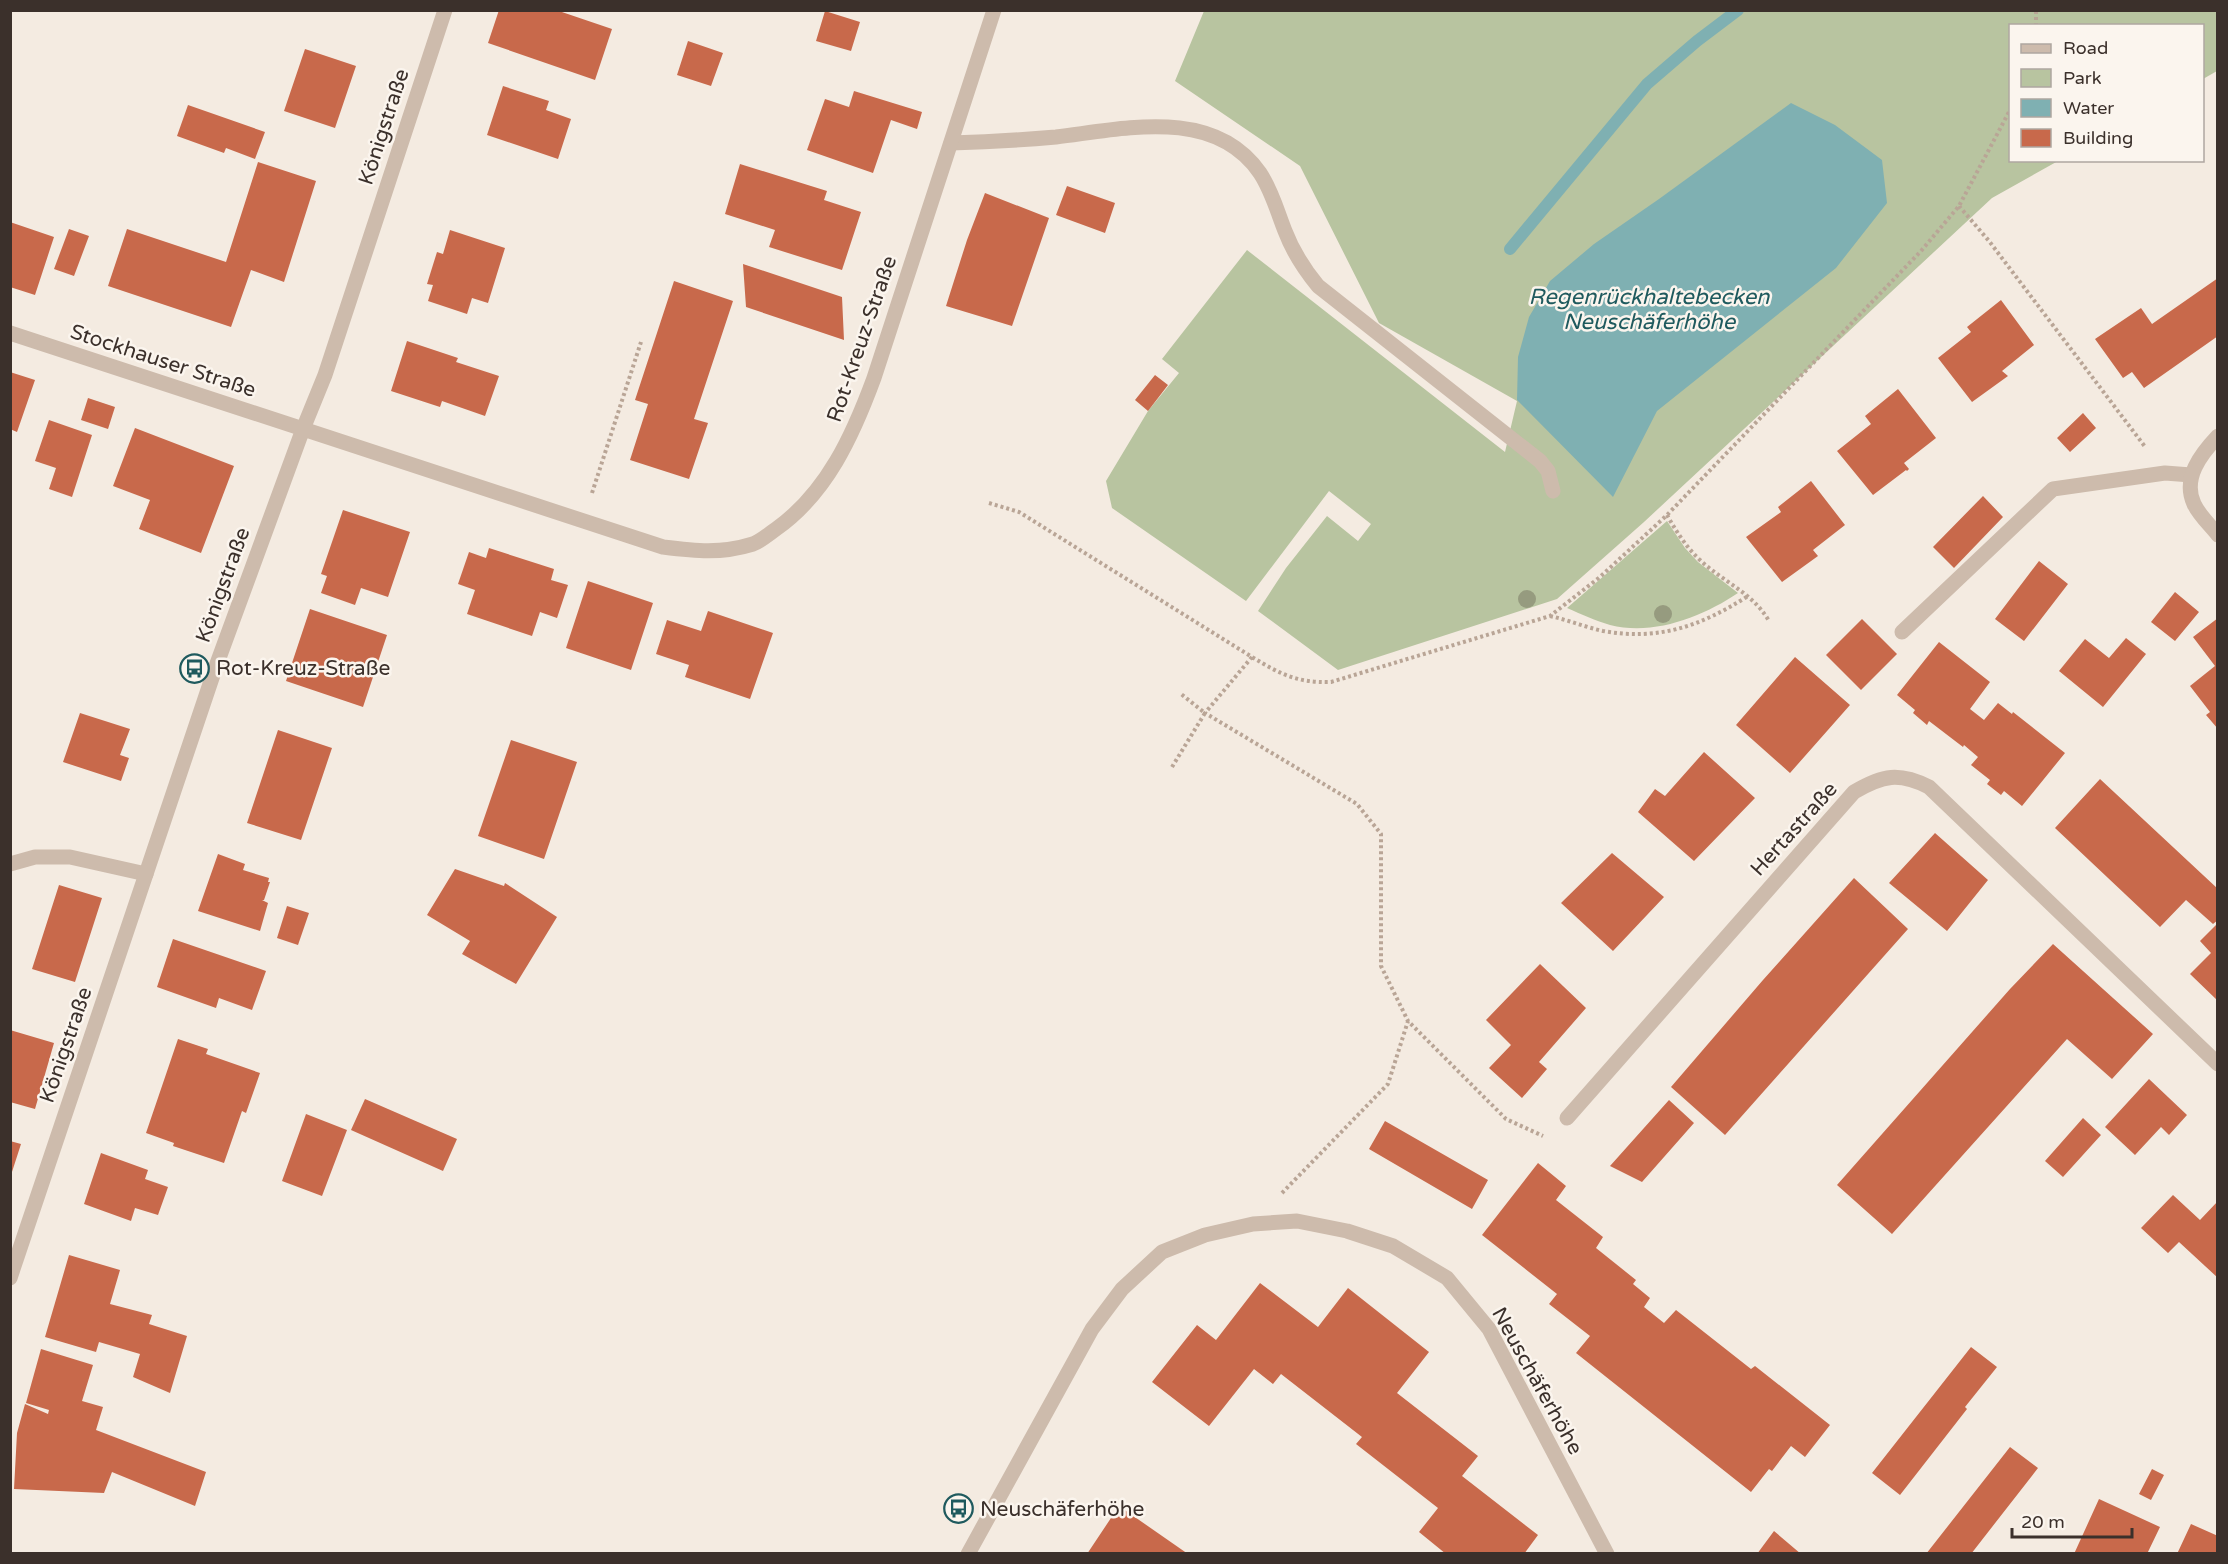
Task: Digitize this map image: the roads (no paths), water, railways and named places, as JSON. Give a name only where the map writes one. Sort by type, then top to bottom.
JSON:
[{"type":"street","name":"Königstraße","points":[[10,1278],[214,669],[325,375],[445,10]]},
{"type":"street","name":"Rot-Kreuz-Straße","points":[[303,429],[663,548],[710,552],[755,543],[795,516],[830,473],[856,426],[874,378],[994,10]]},
{"type":"street","points":[[951,143],[1007,142],[1166,125],[1217,136],[1238,148],[1260,172],[1276,203],[1295,253],[1318,286],[1540,461],[1548,471],[1553,491]]},
{"type":"street","name":"Stockhauser Straße","points":[[10,333],[303,429]]},
{"type":"street","points":[[2217,436],[2201,454],[2191,475],[2194,504],[2217,535]]},
{"type":"street","points":[[1902,632],[2053,489],[2165,473],[2191,475]]},
{"type":"street","name":"Hertastraße","points":[[1567,1118],[1854,792],[1882,778],[1907,778],[1929,787],[2217,1064]]},
{"type":"street","points":[[10,864],[35,857],[70,857],[146,874]]},
{"type":"street","name":"Neuschäferhöhe","points":[[968,1554],[1092,1329],[1122,1289],[1162,1252],[1205,1235],[1252,1224],[1297,1221],[1347,1231],[1393,1246],[1447,1278],[1489,1329],[1607,1554]]},
{"type":"water","name":"Regenrückhaltebecken Neuschäferhöhe","points":[[1791,103],[1835,125],[1882,160],[1887,203],[1836,268],[1657,411],[1613,497],[1517,400],[1518,357],[1529,317],[1550,281],[1594,244]]},
{"type":"waterway","points":[[1510,249],[1647,84],[1697,41],[1738,10]]},
{"type":"place","name":"Rot-Kreuz-Straße","points":[[195,668]]},
{"type":"place","name":"Neuschäferhöhe","points":[[959,1509]]}]
